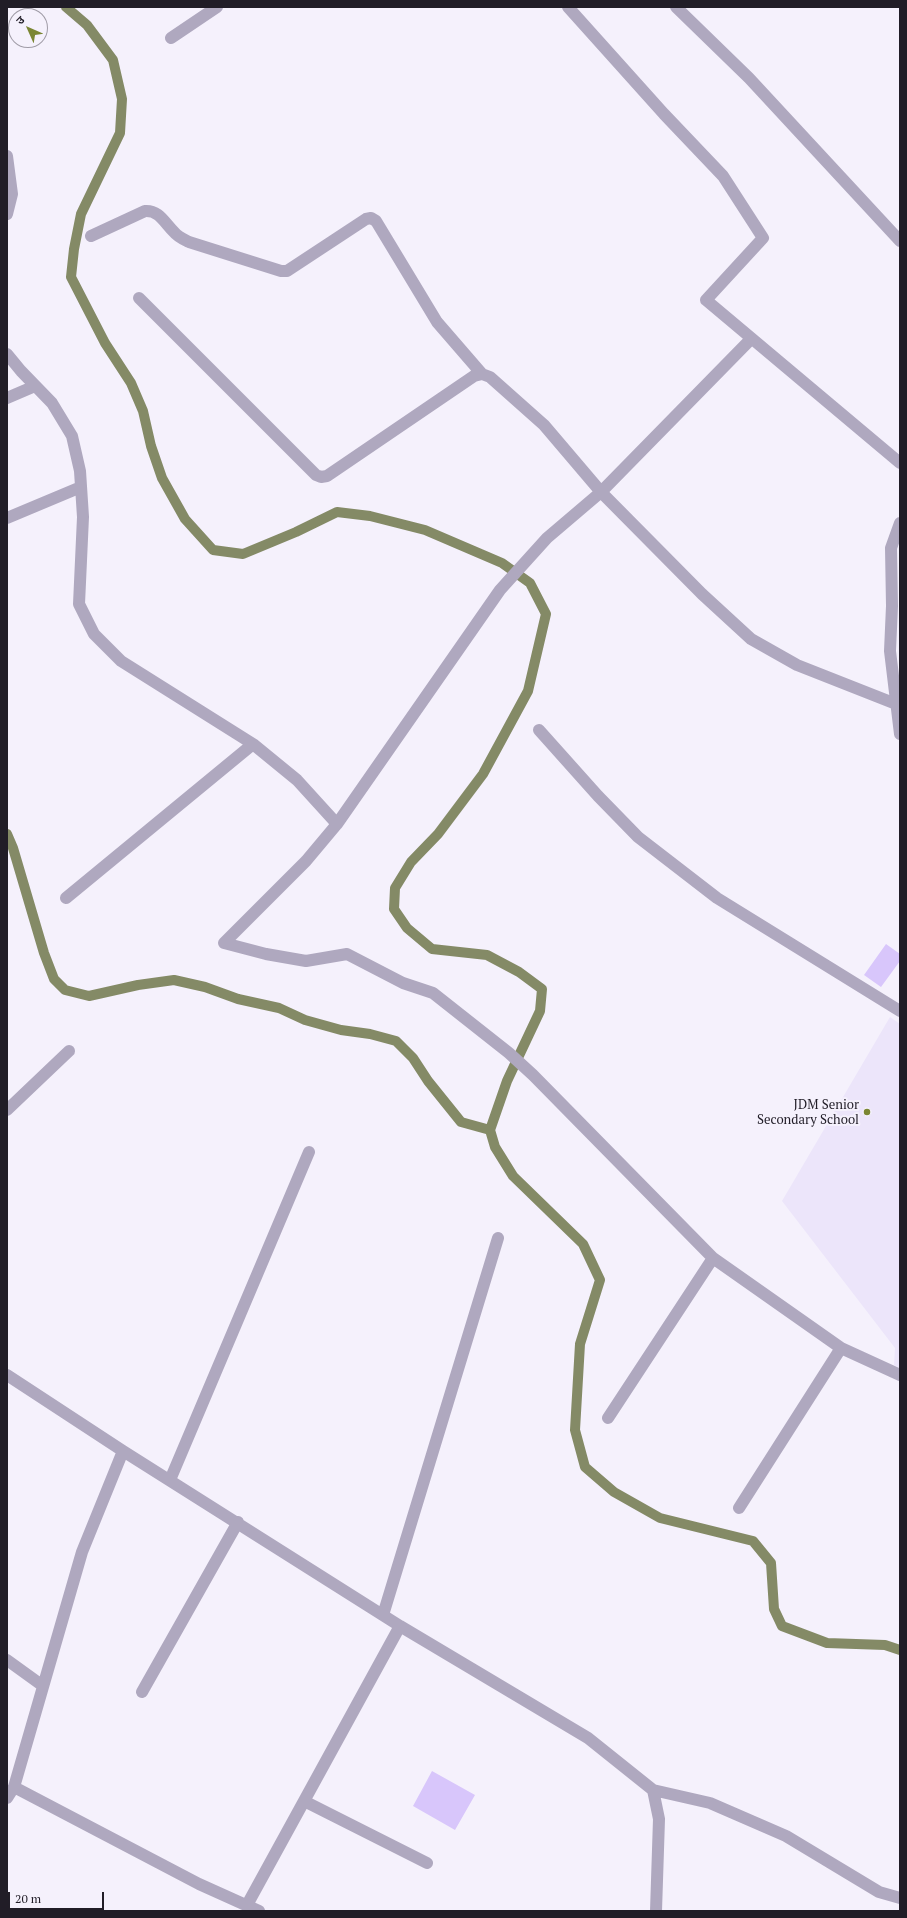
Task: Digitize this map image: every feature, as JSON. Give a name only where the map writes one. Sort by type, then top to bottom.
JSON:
[{"type":"street","points":[[172,38],[217,7]]},
{"type":"street","points":[[568,7],[664,114],[723,176],[763,238],[706,300],[900,463]]},
{"type":"street","points":[[676,7],[749,78],[900,241]]},
{"type":"street","points":[[7,156],[12,194],[7,213]]},
{"type":"street","points":[[91,236],[145,211],[152,210],[159,214],[180,238],[281,271],[287,271],[366,219],[371,218],[376,221],[437,322],[482,374]]},
{"type":"street","points":[[139,298],[316,475],[321,477],[327,476],[474,376],[482,374],[490,376],[544,425],[601,492],[702,594],[751,639],[797,665],[896,704]]},
{"type":"street","points":[[751,338],[601,492],[547,538],[500,590],[337,824],[306,861],[224,942],[266,954],[306,961],[346,954],[403,983],[433,993],[509,1053],[533,1075],[713,1258],[842,1348],[900,1375]]},
{"type":"street","points":[[7,354],[52,403],[72,436],[80,471],[83,517],[79,604],[94,634],[121,661],[253,744],[297,780],[337,824]]},
{"type":"street","points":[[7,398],[35,386]]},
{"type":"street","points":[[7,518],[81,487]]},
{"type":"street","points":[[900,523],[891,548],[892,606],[890,651],[900,734]]},
{"type":"street","points":[[539,730],[598,796],[638,837],[717,898],[900,1011]]},
{"type":"street","points":[[66,898],[253,744]]},
{"type":"street","points":[[7,1110],[69,1051]]},
{"type":"street","points":[[170,1480],[309,1152]]},
{"type":"street","points":[[383,1615],[498,1238]]},
{"type":"street","points":[[608,1418],[713,1258]]},
{"type":"street","points":[[739,1508],[842,1348]]},
{"type":"street","points":[[7,1375],[123,1451],[238,1522],[400,1626],[588,1738],[653,1790],[710,1803],[786,1836],[879,1892],[900,1898]]},
{"type":"street","points":[[7,1798],[14,1787],[82,1552],[123,1451]]},
{"type":"street","points":[[142,1692],[238,1522]]},
{"type":"street","points":[[247,1905],[400,1626]]},
{"type":"street","points":[[7,1660],[43,1686]]},
{"type":"street","points":[[14,1787],[199,1884],[259,1911]]},
{"type":"street","points":[[653,1790],[660,1819],[656,1911]]},
{"type":"street","points":[[304,1801],[426,1863]]},
{"type":"shaded area","name":"JDM Senior Secondary School","points":[[890,1017],[900,1024],[900,1368],[894,1365],[895,1348],[782,1201]]},
{"type":"building","points":[[886,944],[900,954],[900,961],[881,987],[864,975]]},
{"type":"building","points":[[432,1771],[475,1795],[455,1830],[413,1806]]},
{"type":"waterway","points":[[66,7],[87,25],[113,60],[122,99],[120,133],[81,214],[74,249],[71,277],[105,343],[131,383],[143,411],[151,446],[162,478],[185,519],[213,550],[243,554],[296,532],[337,512],[370,516],[425,530],[502,563],[530,583],[546,614],[528,691],[483,774],[438,834],[411,862],[395,888],[394,909],[407,928],[432,949],[487,955],[519,972],[542,989],[540,1011],[507,1081],[490,1130],[495,1147],[513,1176],[583,1244],[600,1280],[580,1344],[575,1430],[585,1467],[614,1492],[660,1518],[753,1541],[771,1563],[774,1609],[782,1626],[827,1643],[885,1645],[900,1650]]},
{"type":"waterway","points":[[7,834],[13,848],[44,953],[54,979],[65,990],[89,996],[138,985],[174,980],[205,987],[238,999],[279,1008],[305,1020],[341,1030],[370,1034],[396,1041],[413,1058],[428,1081],[461,1122],[490,1130]]},
{"type":"place","name":"JDM Senior Secondary School","points":[[867,1112]]}]
